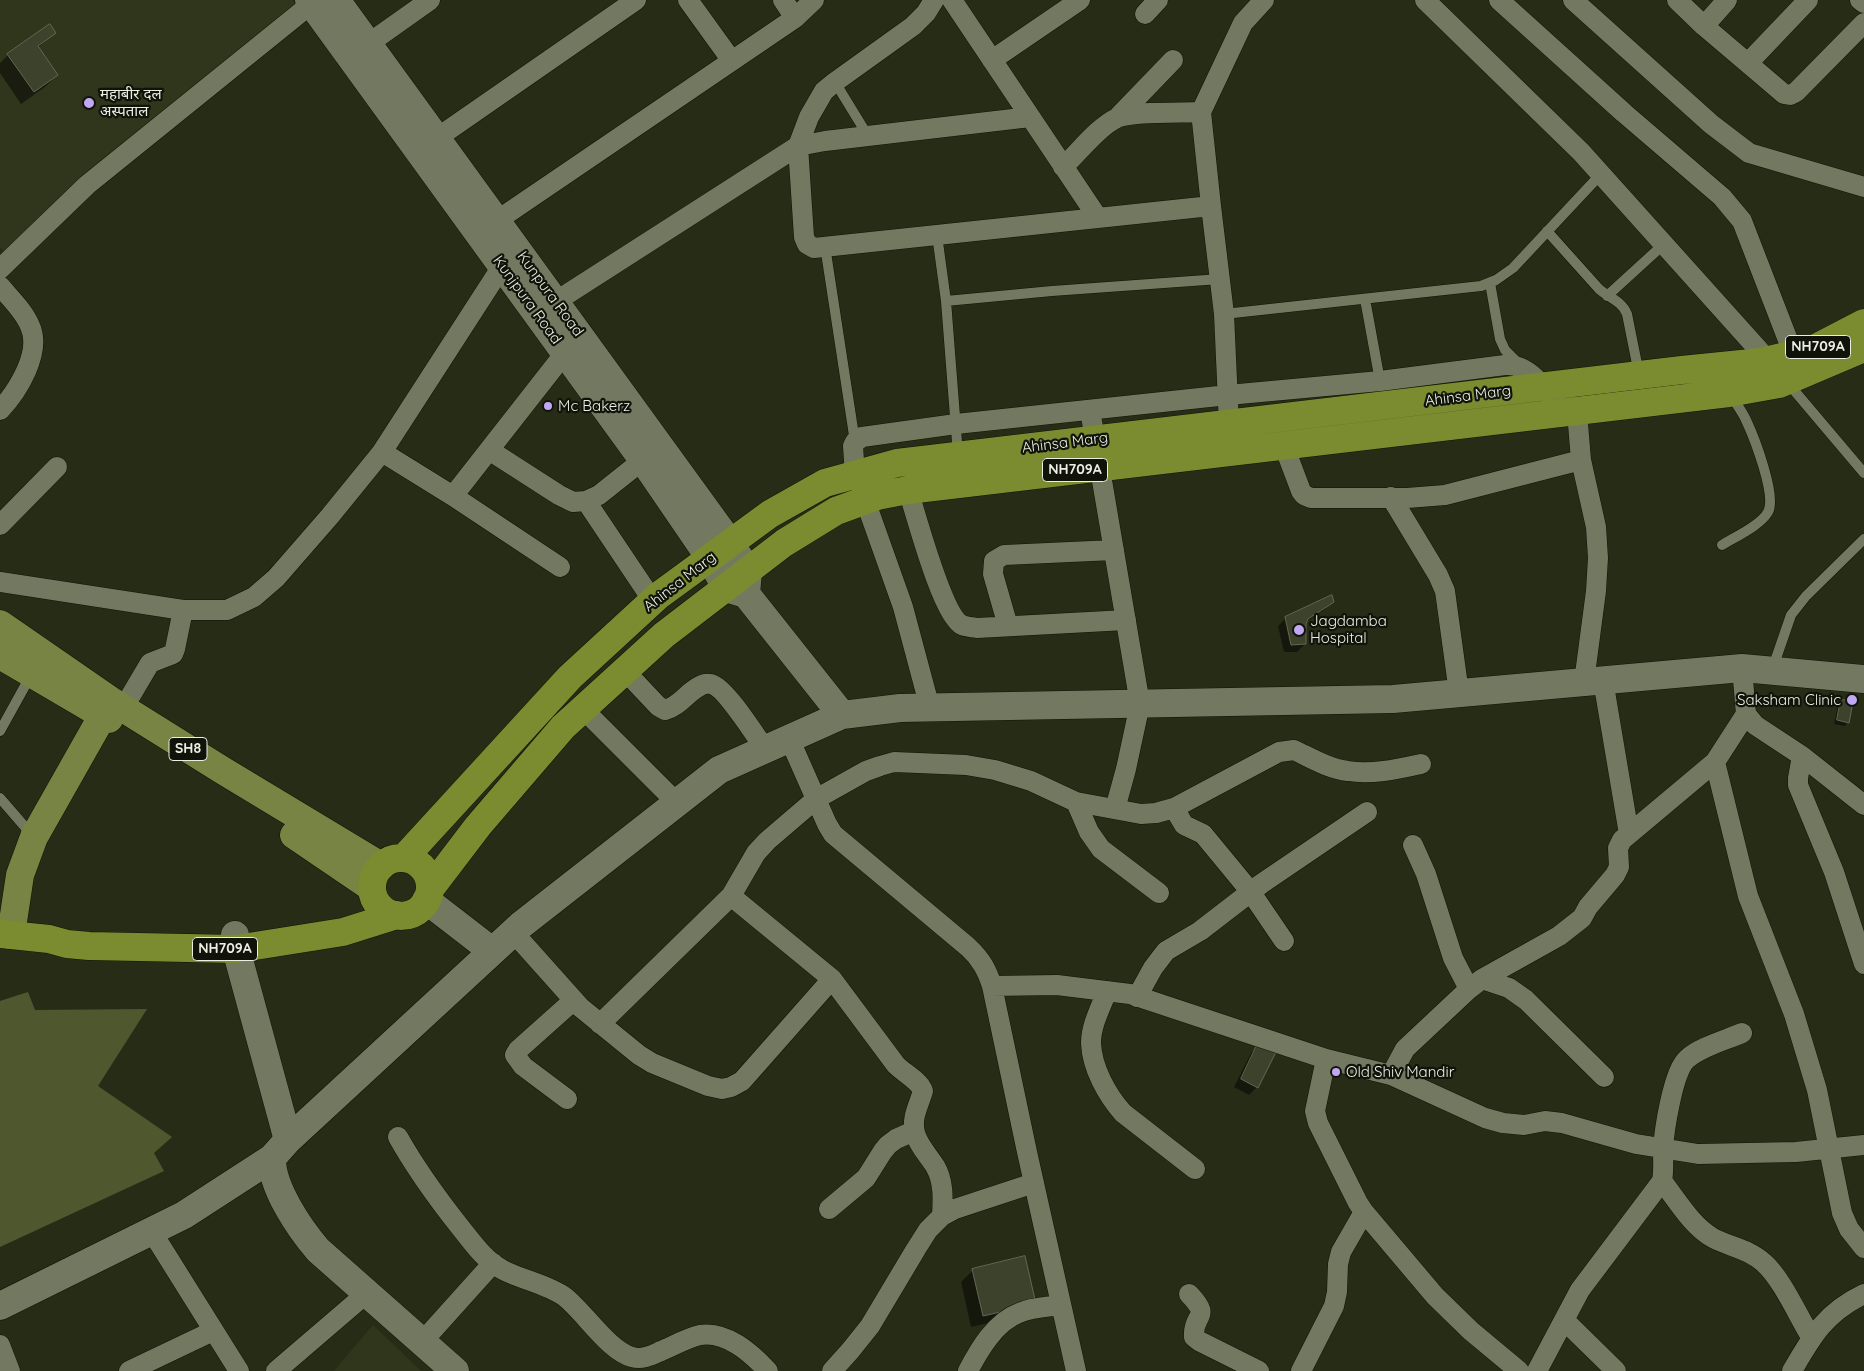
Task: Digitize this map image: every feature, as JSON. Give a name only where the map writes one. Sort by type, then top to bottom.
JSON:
[{"type":"highway","name":"Ahinsa Marg","points":[[387,886],[570,677],[653,600],[770,514],[825,483],[897,463],[960,470],[1100,467],[1729,393],[1779,384],[1788,368],[1812,350],[1864,323]]},
{"type":"highway","name":"Ahinsa Marg","points":[[428,895],[478,826],[563,728],[582,709],[664,635],[740,584],[784,543],[836,512],[865,500],[908,490],[960,470],[1095,440],[1639,375],[1788,368],[1864,348]]},
{"type":"highway","points":[[387,886],[414,861],[423,868],[428,878],[428,895]]},
{"type":"highway","name":"NH709A","points":[[5,934],[89,946],[236,942],[343,932],[387,886],[409,914],[419,909],[428,895]]},
{"type":"main road","name":"SH8","points":[[0,624],[113,711],[179,753],[316,849],[387,886]]},
{"type":"main road","name":"SH8","points":[[0,655],[32,674],[113,711]]},
{"type":"main road","points":[[5,934],[20,875],[34,838],[113,711]]},
{"type":"street","points":[[368,44],[430,0]]},
{"type":"street","points":[[437,138],[636,0]]},
{"type":"street","points":[[688,0],[732,61]]},
{"type":"street","points":[[783,0],[795,18]]},
{"type":"street","points":[[0,269],[87,185],[318,1],[368,44],[437,138],[488,227],[795,18],[814,0]]},
{"type":"street","points":[[934,0],[926,13],[913,26],[824,91],[809,117],[798,146],[804,237],[807,244],[814,248],[1211,206]]},
{"type":"street","points":[[952,0],[1098,218]]},
{"type":"street","points":[[992,60],[1080,0]]},
{"type":"street","points":[[1229,424],[1224,314],[1201,112],[1243,23],[1264,0]]},
{"type":"street","points":[[1426,0],[1581,152],[1664,244],[1788,368]]},
{"type":"street","points":[[1499,0],[1624,113],[1722,197],[1742,221],[1788,368]]},
{"type":"street","points":[[1573,0],[1711,124],[1749,152],[1864,187]]},
{"type":"street","points":[[1677,0],[1748,64],[1784,94],[1790,95],[1796,92],[1864,23]]},
{"type":"street","points":[[1704,26],[1727,0]]},
{"type":"street","points":[[1748,64],[1808,0]]},
{"type":"street","points":[[1860,0],[1864,3]]},
{"type":"street","name":"Kunjpura Road","points":[[318,1],[488,227],[572,344],[643,460],[720,550]]},
{"type":"street","points":[[1063,167],[1106,125],[1119,116],[1173,60]]},
{"type":"street","points":[[1119,116],[1201,112]]},
{"type":"street","points":[[546,308],[798,146],[1030,117]]},
{"type":"street","points":[[0,582],[183,610],[227,610],[254,597],[276,578],[382,452],[509,256]]},
{"type":"street","points":[[0,286],[20,310],[30,326],[33,338],[27,370],[18,387],[0,410]]},
{"type":"street","points":[[453,496],[572,344]]},
{"type":"street","name":"Kunpura Road","points":[[572,344],[720,550],[740,584],[842,715]]},
{"type":"street","points":[[855,475],[855,442],[862,437],[956,424],[1228,395],[1380,382],[1512,364],[1522,367],[1570,412],[1581,460],[1596,527],[1598,558],[1593,681],[1629,834]]},
{"type":"street","points":[[1090,410],[1140,704],[1115,809]]},
{"type":"street","points":[[1284,446],[1304,495],[1311,498],[1407,498],[1445,495],[1581,460]]},
{"type":"street","points":[[489,450],[573,502],[586,501],[599,495],[643,460]]},
{"type":"street","points":[[382,452],[453,496],[560,567]]},
{"type":"street","points":[[0,525],[57,467]]},
{"type":"street","points":[[908,490],[947,605],[953,617],[961,624],[977,628],[1126,620]]},
{"type":"street","points":[[1391,497],[1438,575],[1445,591],[1459,693]]},
{"type":"street","points":[[865,500],[903,607],[930,708]]},
{"type":"street","points":[[586,501],[653,600]]},
{"type":"street","points":[[1008,626],[993,574],[994,561],[1004,555],[1114,550]]},
{"type":"street","points":[[113,711],[150,663],[173,654],[183,610]]},
{"type":"street","points":[[1742,668],[1746,714],[1755,725],[1802,756],[1864,805]]},
{"type":"street","points":[[0,1306],[184,1215],[280,1149],[513,932],[719,770],[842,715],[900,708],[1393,699],[1742,668],[1864,680]]},
{"type":"street","points":[[625,671],[658,706],[665,710],[675,708],[696,688],[706,683],[716,686],[725,694],[764,749]]},
{"type":"street","points":[[582,709],[677,803]]},
{"type":"street","points":[[1391,1076],[1405,1049],[1476,984],[1559,936],[1582,918],[1588,907],[1615,876],[1619,867],[1618,848],[1622,840],[1715,762],[1746,714]]},
{"type":"street","points":[[789,738],[827,824],[834,834],[968,947],[980,958],[986,969],[992,986],[1076,1371]]},
{"type":"street","points":[[600,1024],[731,896],[756,853],[767,841],[816,799],[866,771],[894,762],[966,765],[995,770],[1031,781],[1076,802],[1141,814],[1156,813],[1174,808],[1279,752],[1287,750],[1294,750],[1347,771],[1393,770],[1421,764]]},
{"type":"street","points":[[1802,756],[1798,785],[1834,872],[1864,964]]},
{"type":"street","points":[[1715,762],[1748,896],[1794,1014],[1818,1090],[1830,1148],[1836,1191],[1842,1213],[1849,1229],[1864,1248]]},
{"type":"street","points":[[1076,802],[1089,832],[1100,849],[1159,893]]},
{"type":"street","points":[[1174,808],[1181,823],[1203,834],[1250,892],[1284,941]]},
{"type":"street","points":[[1137,997],[1162,955],[1200,931],[1250,892],[1367,812]]},
{"type":"street","points":[[1413,845],[1426,874],[1453,958],[1476,984],[1509,988],[1526,1000],[1604,1077]]},
{"type":"street","points":[[428,895],[492,952]]},
{"type":"street","points":[[731,896],[832,979],[896,1065],[921,1086],[923,1091],[916,1108],[914,1131],[940,1178],[943,1192],[942,1216]]},
{"type":"street","points":[[513,932],[574,1000],[628,1047],[652,1063],[708,1086],[722,1089],[742,1081],[832,979]]},
{"type":"street","points":[[236,942],[280,1149],[272,1164],[277,1183],[291,1214],[318,1250],[455,1371]]},
{"type":"street","points":[[992,986],[1057,985],[1130,994],[1326,1059],[1391,1076],[1485,1118],[1503,1123],[1524,1124],[1545,1121],[1562,1123],[1636,1144],[1698,1154],[1796,1152],[1864,1145]]},
{"type":"street","points":[[1107,991],[1094,1024],[1091,1043],[1095,1062],[1104,1086],[1113,1102],[1123,1113],[1195,1168]]},
{"type":"street","points":[[567,1099],[523,1066],[516,1055],[518,1050],[574,1000]]},
{"type":"street","points":[[1537,1371],[1580,1290],[1662,1181],[1664,1172],[1663,1149],[1674,1083],[1678,1071],[1686,1059],[1697,1052],[1742,1033]]},
{"type":"street","points":[[1326,1059],[1315,1110],[1318,1123],[1364,1212],[1435,1296],[1471,1331],[1519,1371]]},
{"type":"street","points":[[829,1210],[866,1178],[882,1151],[888,1145],[914,1131]]},
{"type":"street","points":[[398,1137],[416,1169],[435,1196],[485,1258],[503,1270],[563,1296],[612,1346],[646,1365],[698,1336],[708,1334],[748,1350],[768,1371]]},
{"type":"street","points":[[1662,1181],[1690,1217],[1708,1234],[1715,1239],[1747,1251],[1765,1264],[1776,1278],[1811,1337]]},
{"type":"street","points":[[832,1371],[870,1326],[920,1242],[928,1230],[942,1216],[955,1209],[1034,1183]]},
{"type":"street","points":[[1301,1371],[1334,1306],[1341,1252],[1364,1212]]},
{"type":"street","points":[[152,1232],[239,1371]]},
{"type":"street","points":[[422,1342],[493,1264]]},
{"type":"street","points":[[276,1371],[367,1293]]},
{"type":"street","points":[[1189,1294],[1201,1309],[1201,1314],[1194,1330],[1194,1337],[1259,1371]]},
{"type":"street","points":[[1792,1371],[1811,1337],[1838,1310],[1864,1294]]},
{"type":"street","points":[[968,1371],[979,1352],[997,1328],[1007,1319],[1019,1313],[1038,1308],[1061,1305]]},
{"type":"street","points":[[1564,1320],[1616,1371]]},
{"type":"street","points":[[129,1371],[213,1331]]},
{"type":"street","points":[[0,1345],[10,1371]]},
{"type":"lane","points":[[835,82],[868,136]]},
{"type":"lane","points":[[1224,314],[1481,286],[1490,283],[1513,268],[1600,174]]},
{"type":"lane","points":[[1547,231],[1585,276],[1607,296],[1620,303],[1627,314],[1639,375]]},
{"type":"lane","points":[[937,234],[946,301],[960,470]]},
{"type":"lane","points":[[1607,296],[1664,244]]},
{"type":"lane","points":[[825,246],[855,442]]},
{"type":"lane","points":[[946,301],[1220,278]]},
{"type":"lane","points":[[1490,283],[1500,339],[1505,350],[1522,367]]},
{"type":"lane","points":[[1365,298],[1380,382]]},
{"type":"lane","points":[[1788,368],[1864,473]]},
{"type":"lane","points":[[1722,545],[1763,520],[1771,505],[1770,493],[1754,436],[1746,419],[1729,393]]},
{"type":"lane","points":[[1772,671],[1791,615],[1806,596],[1864,539]]},
{"type":"lane","points":[[0,731],[32,674]]},
{"type":"lane","points":[[0,798],[34,838]]},
{"type":"shaded area","name":"महाबीर दल अस्पताल","points":[[0,0],[293,0],[297,7],[58,198],[5,253],[0,247]]},
{"type":"shaded area","points":[[28,992],[35,1010],[147,1009],[98,1086],[172,1137],[154,1153],[164,1171],[0,1247],[0,1001]]},
{"type":"shaded area","points":[[373,1325],[421,1371],[334,1371]]},
{"type":"building","points":[[50,24],[56,33],[38,46],[58,75],[34,92],[7,54]]},
{"type":"building","points":[[1332,595],[1334,602],[1308,619],[1306,624],[1306,644],[1291,645],[1285,617]]},
{"type":"building","points":[[1841,699],[1853,702],[1849,723],[1837,720]]},
{"type":"building","points":[[1258,1043],[1276,1052],[1258,1088],[1241,1079]]},
{"type":"building","points":[[1025,1256],[1036,1304],[983,1316],[972,1269]]},
{"type":"place","name":"महाबीर दल अस्पताल","points":[[89,103]]},
{"type":"place","name":"Mc Bakerz","points":[[548,406]]},
{"type":"place","name":"Jagdamba Hospital","points":[[1299,630]]},
{"type":"place","name":"Saksham Clinic","points":[[1852,700]]},
{"type":"place","name":"Old Shiv Mandir","points":[[1336,1072]]}]
